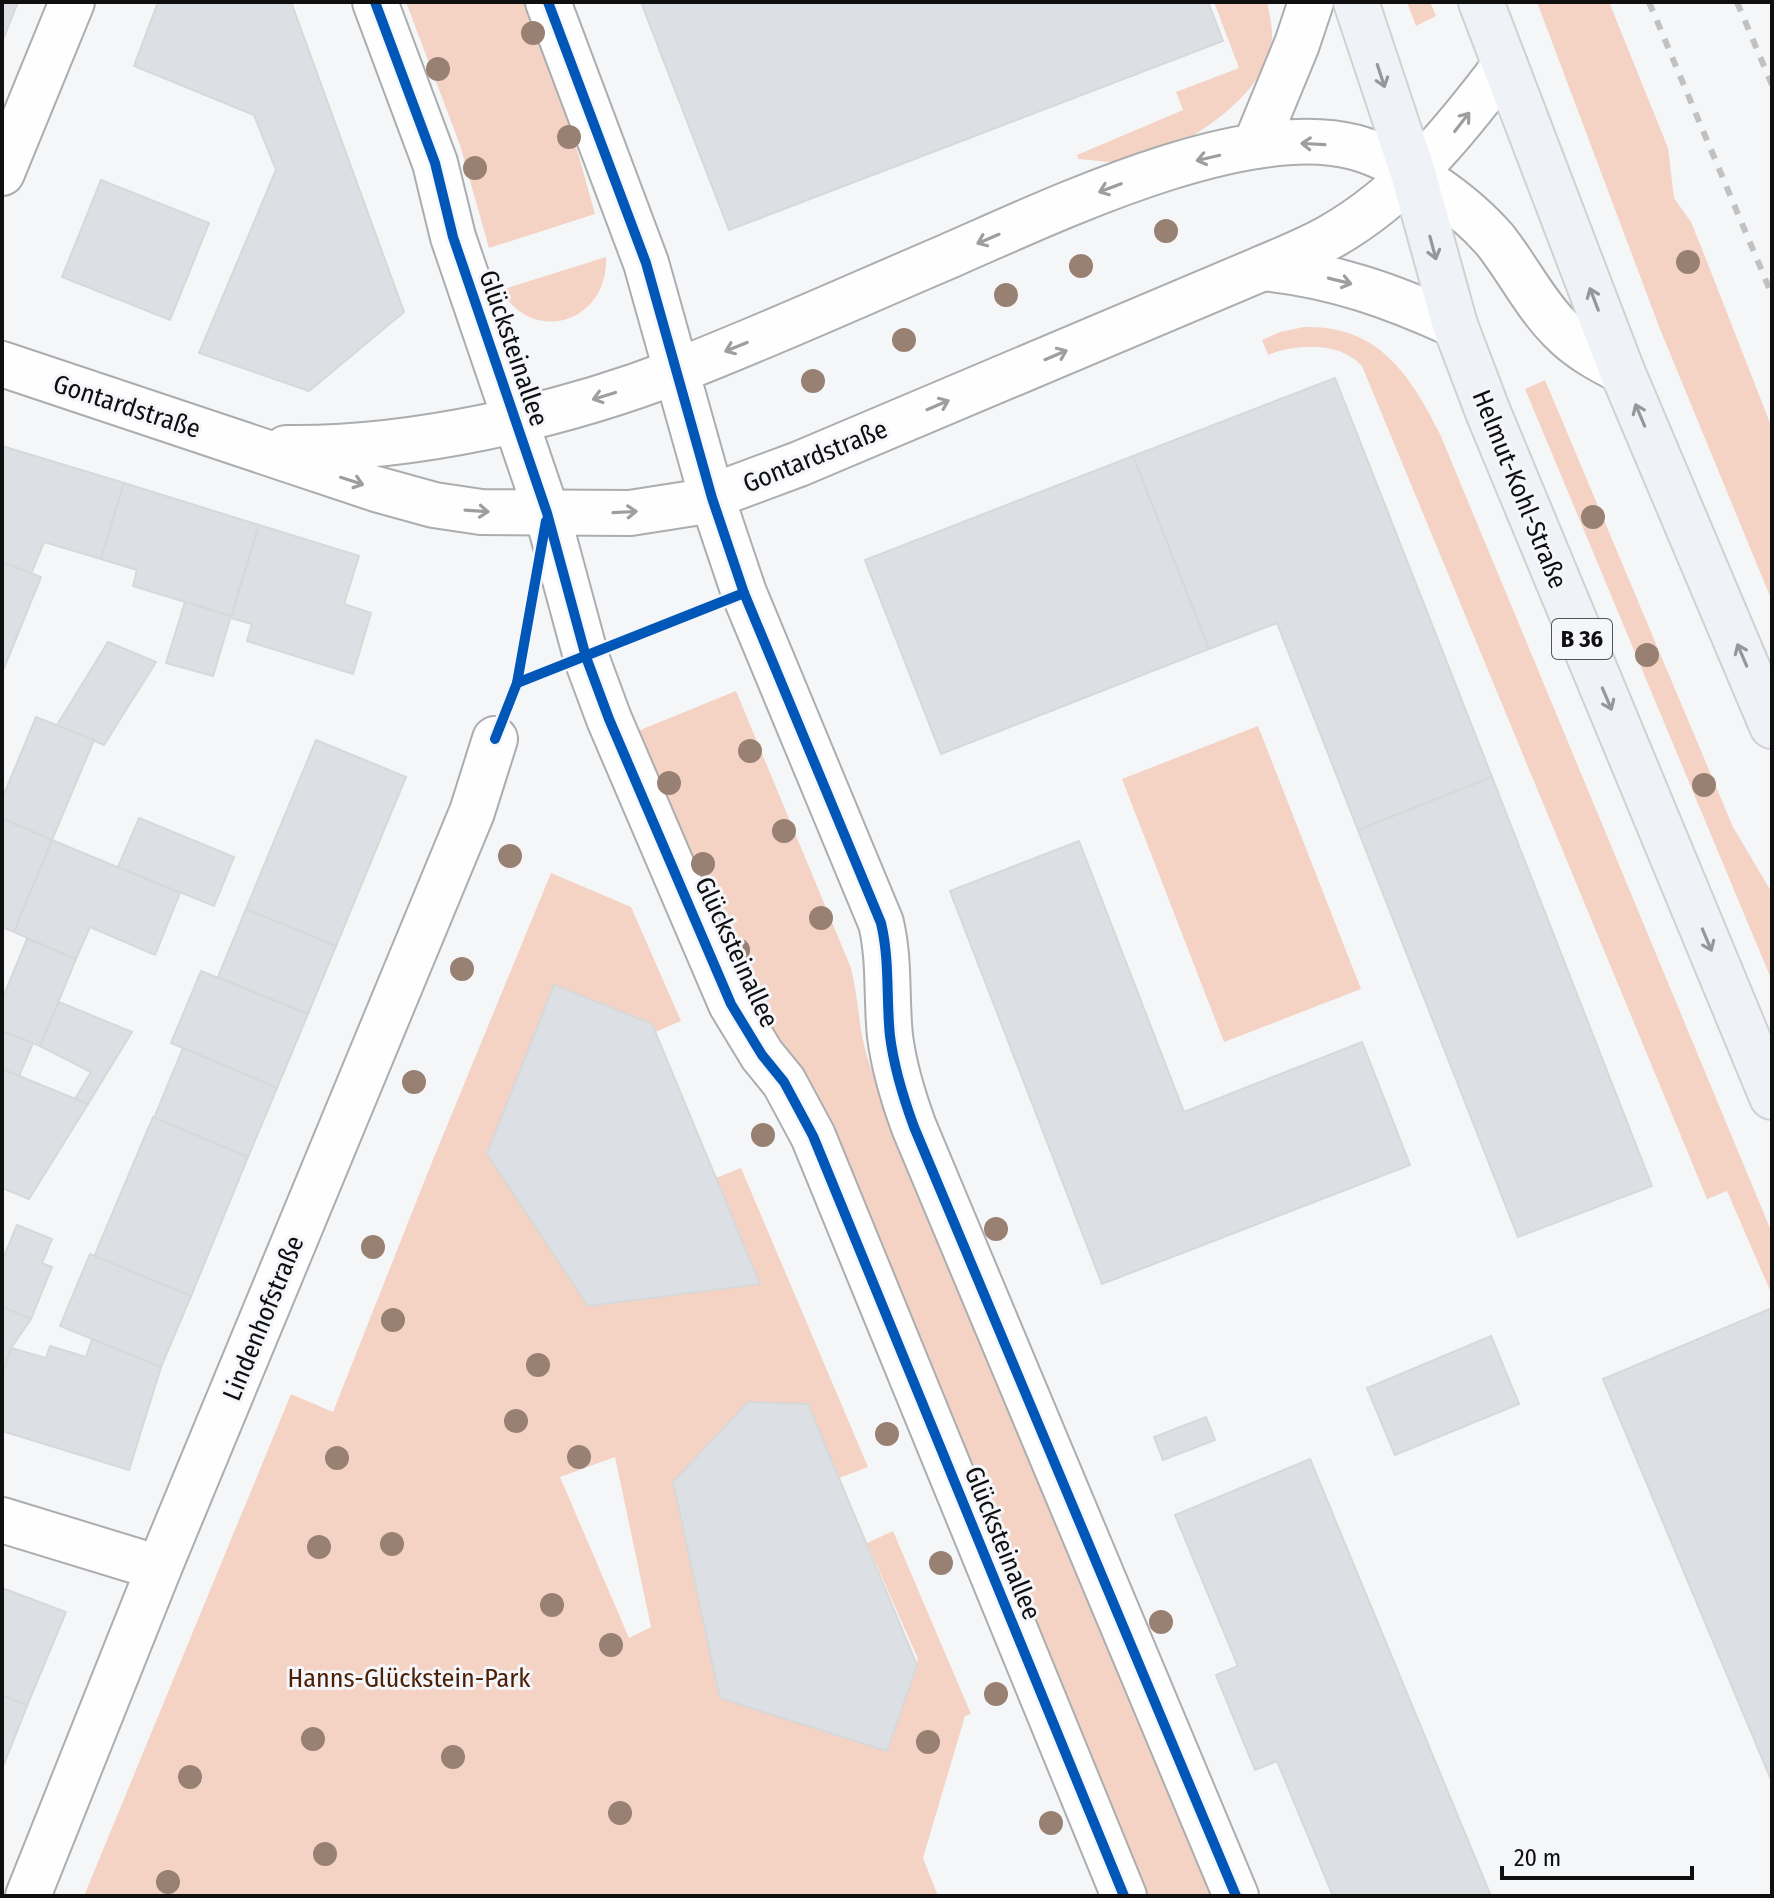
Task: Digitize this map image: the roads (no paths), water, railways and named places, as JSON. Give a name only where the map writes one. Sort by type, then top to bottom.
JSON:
[{"type":"main road","name":"Helmut-Kohl-Straße","points":[[1356,2],[1413,173],[1455,325],[1488,412],[1772,1097]]},
{"type":"main road","points":[[1481,2],[1622,371],[1772,726]]},
{"type":"street","points":[[2,173],[72,2]]},
{"type":"street","name":"Glücksteinallee","points":[[375,2],[435,163],[453,237],[547,513],[586,657],[609,719],[731,1004],[762,1055],[784,1082],[813,1136],[1124,1896]]},
{"type":"street","points":[[548,2],[646,263],[712,498],[744,593],[881,923],[887,950],[894,1061],[914,1127],[1236,1896]]},
{"type":"street","points":[[1255,146],[1311,2]]},
{"type":"street","name":"Gontardstraße","points":[[2,364],[376,489],[434,505],[481,512],[547,513],[630,513],[675,507],[712,498],[799,464],[1263,268],[1333,235],[1376,205],[1413,173],[1454,132],[1505,65]]},
{"type":"street","name":"Gontardstraße","points":[[252,447],[323,448],[453,433],[593,400],[678,371],[1161,169],[1255,146],[1307,142],[1354,147],[1413,173],[1459,204],[1493,239],[1560,330],[1589,354],[1622,371]]},
{"type":"street","points":[[1263,268],[1321,276],[1359,286],[1455,325]]},
{"type":"street","name":"Lindenhofstraße","points":[[28,1896],[159,1568],[472,812],[495,739]]},
{"type":"street","points":[[2,1520],[159,1568]]},
{"type":"railway","points":[[1649,2],[1772,295]]},
{"type":"railway","points":[[1737,2],[1772,85]]},
{"type":"park label","name":"Hanns-Glückstein-Park","points":[[409,1678]]}]
